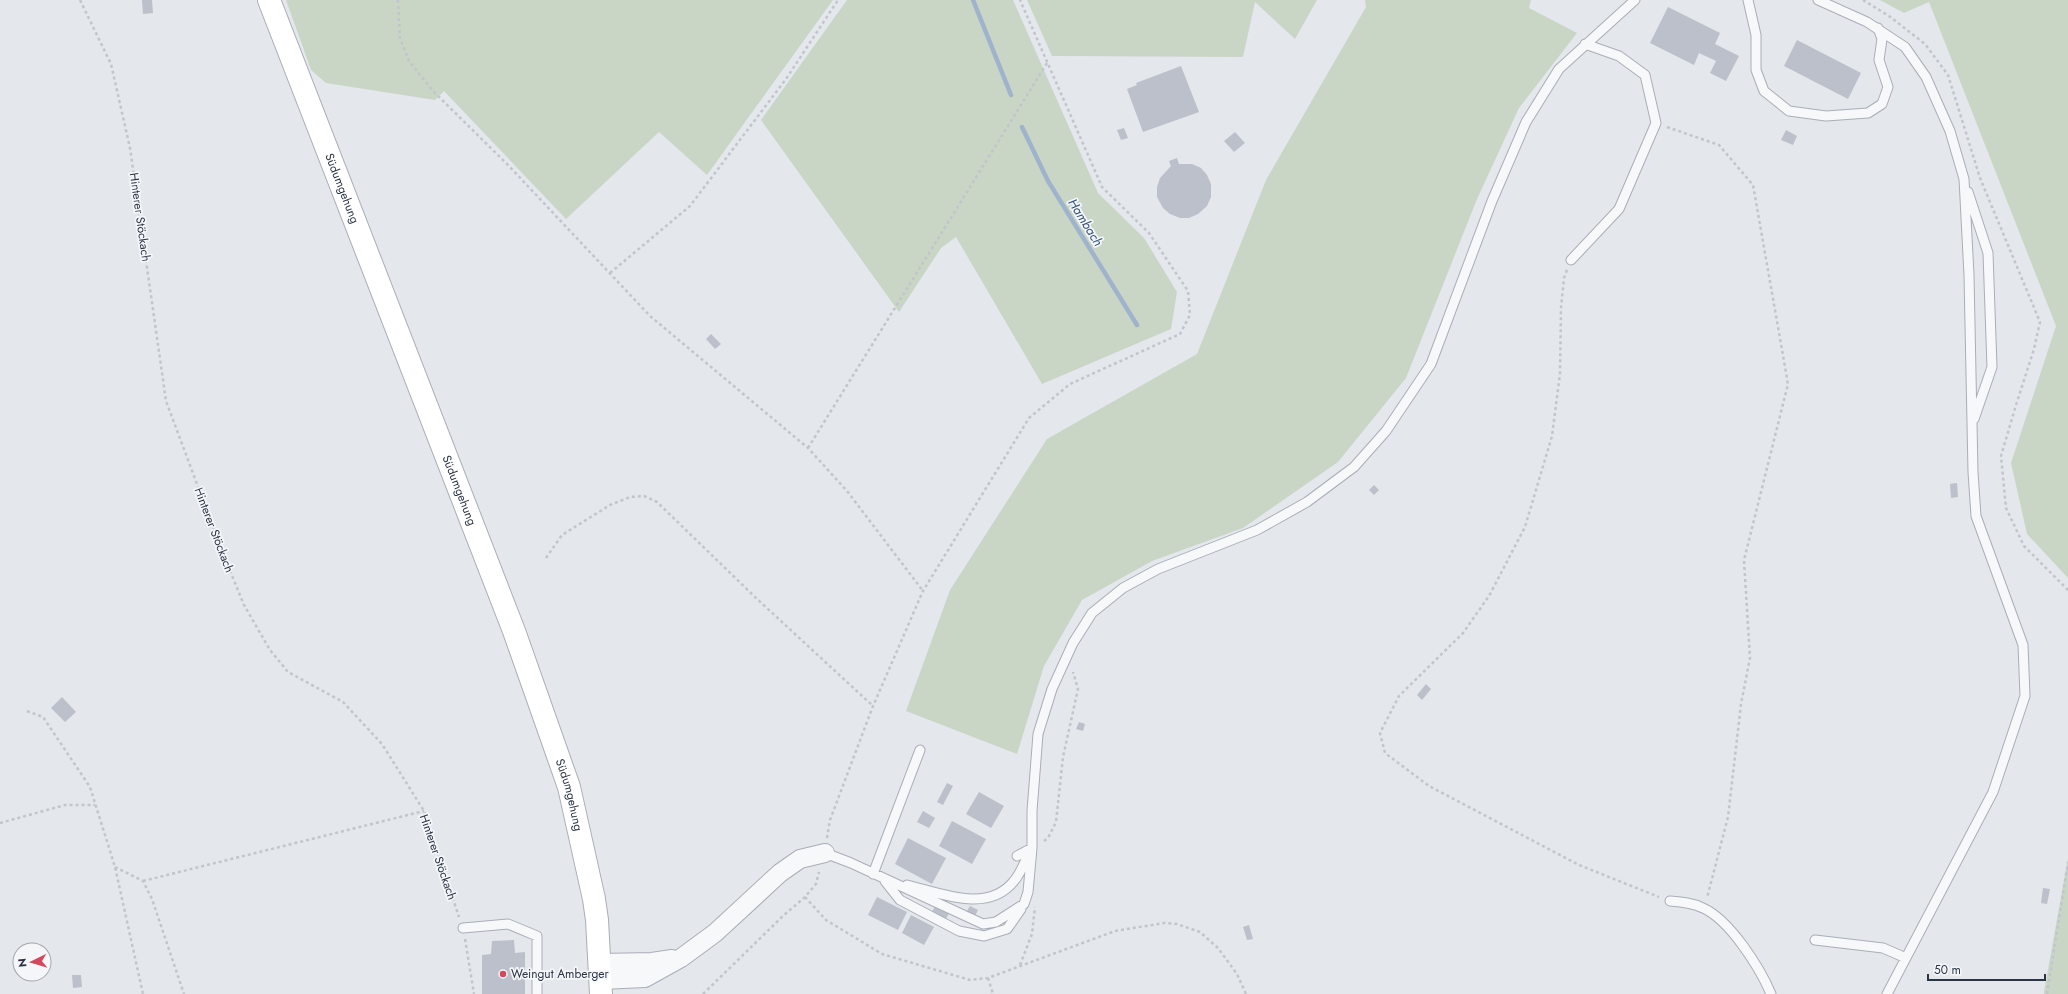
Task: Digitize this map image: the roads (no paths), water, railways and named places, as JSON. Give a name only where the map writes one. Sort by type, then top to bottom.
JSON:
[{"type":"main road","name":"Südumgehung","points":[[269,0],[514,631],[569,787],[594,899],[601,979]]},
{"type":"street","points":[[632,994],[645,978],[681,958],[715,934],[780,873],[800,859],[824,853]]},
{"type":"street","points":[[601,979],[652,962],[681,958]]},
{"type":"street","points":[[601,979],[645,978]]},
{"type":"lane","points":[[884,879],[900,900],[959,931],[984,936],[1007,929],[1024,904],[1028,892],[1032,848],[1027,811],[1038,734],[1052,689],[1073,643],[1092,613],[1123,588],[1158,569],[1256,530],[1307,502],[1354,467],[1386,431],[1431,364],[1492,201],[1526,122],[1559,69],[1635,0]]},
{"type":"lane","points":[[1748,0],[1756,35],[1756,70],[1764,91],[1789,111],[1826,116],[1852,115],[1868,113],[1882,104],[1888,87],[1879,60],[1882,39],[1878,28]]},
{"type":"lane","points":[[1818,0],[1878,28],[1905,47],[1926,77],[1950,131],[1988,252],[1992,367],[1972,426]]},
{"type":"lane","points":[[1571,260],[1619,209],[1656,123],[1645,75],[1619,56],[1585,44]]},
{"type":"lane","points":[[1887,994],[1993,792],[2025,696],[2024,645],[1976,516],[1972,426],[1970,275],[1964,179]]},
{"type":"lane","points":[[873,874],[920,750]]},
{"type":"lane","points":[[1017,856],[1032,848]]},
{"type":"lane","points":[[884,879],[964,899],[993,898],[1014,881],[1032,848]]},
{"type":"lane","points":[[824,853],[983,924],[996,922],[1024,904]]},
{"type":"lane","points":[[1670,901],[1684,902],[1704,908],[1732,931],[1761,974],[1771,994]]},
{"type":"lane","points":[[463,928],[508,924],[537,936],[537,994]]},
{"type":"lane","points":[[1815,940],[1883,948],[1906,958]]},
{"type":"waterway","name":"Hambach","points":[[973,0],[1011,95]]},
{"type":"waterway","name":"Hambach","points":[[1022,127],[1048,181],[1137,325]]},
{"type":"place","name":"Weingut Amberger","points":[[503,974]]}]
